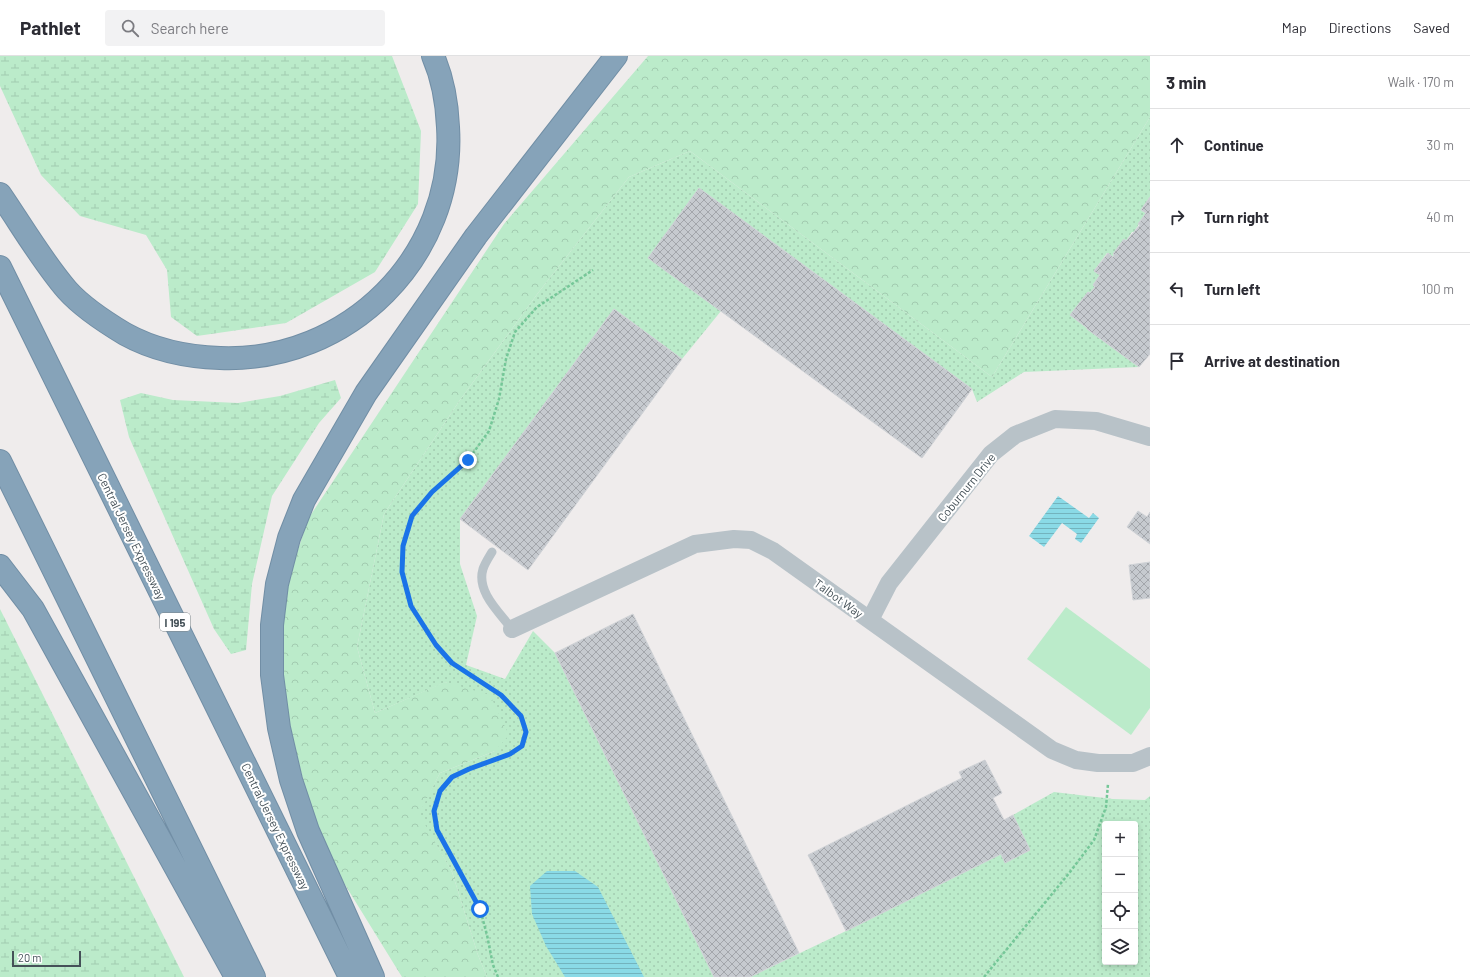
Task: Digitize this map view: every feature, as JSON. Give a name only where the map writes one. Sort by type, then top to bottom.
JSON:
[{"type":"highway","points":[[0,194],[46,264],[68,291],[94,314],[127,335],[162,350],[200,358],[238,359],[277,354],[292,350],[344,327],[372,306],[397,282],[417,253],[434,219],[445,182],[449,143],[447,105],[438,67],[433,56]]},
{"type":"highway","points":[[373,977],[308,831],[291,780],[279,728],[272,675],[272,625],[277,584],[289,538],[304,500],[366,393],[476,236],[616,56]]},
{"type":"highway","name":"Central Jersey Expressway","points":[[0,267],[350,977]]},
{"type":"highway","points":[[0,461],[254,977]]},
{"type":"highway","points":[[0,566],[33,609],[236,977]]},
{"type":"street","name":"Coburnurn Drive","points":[[870,620],[889,584],[991,454],[1015,435],[1055,419],[1096,421],[1150,438]]},
{"type":"street","name":"Talbot Way","points":[[512,629],[695,544],[734,539],[751,540],[773,551],[1052,750],[1076,760],[1098,763],[1133,763],[1150,756]]},
{"type":"lane","points":[[492,552],[483,569],[482,582],[487,596],[512,629]]},
{"type":"path","points":[[498,977],[493,965],[480,909],[437,830],[434,811],[440,791],[452,777],[510,754],[522,746],[526,732],[521,716],[501,695],[452,663],[436,645],[411,606],[402,572],[403,546],[412,516],[432,492],[468,460],[489,431],[499,399],[506,359],[516,332],[537,307],[593,270]]},
{"type":"path","points":[[984,977],[1094,840],[1106,807],[1109,763]]},
{"type":"green space","points":[[0,56],[392,56],[421,131],[418,204],[375,272],[286,323],[197,336],[171,317],[167,270],[146,235],[80,216],[41,175],[0,86]]},
{"type":"green space","points":[[648,56],[1150,56],[1150,117],[992,377],[690,151],[629,177],[538,293],[460,400],[384,514],[357,647],[375,713],[445,682],[490,695],[509,735],[495,751],[440,773],[419,814],[452,872],[478,955],[487,977],[402,977],[318,841],[281,690],[284,593],[308,519],[504,224]]},
{"type":"green space","points":[[1150,117],[1150,197],[1141,210],[1146,213],[1134,232],[1132,232],[1126,241],[1124,240],[1113,257],[1107,253],[1094,271],[1100,275],[1093,285],[1095,287],[1090,293],[1088,292],[1071,315],[1087,329],[1139,367],[1024,372],[977,402],[972,389],[699,189],[721,311],[682,359],[614,309],[460,519],[460,564],[477,616],[466,665],[505,679],[533,631],[555,653],[714,977],[487,977],[478,955],[452,872],[418,814],[440,773],[495,751],[446,682],[375,713],[357,647],[384,514],[460,400],[538,293],[629,177],[690,151],[992,377]]},
{"type":"green space","points":[[335,380],[341,398],[319,423],[272,496],[252,584],[246,650],[231,654],[214,629],[129,437],[120,400],[141,393],[173,400],[238,403],[280,396]]},
{"type":"green space","points":[[1066,607],[1150,669],[1150,708],[1131,735],[1027,659]]},
{"type":"green space","points":[[0,609],[184,977],[0,977]]},
{"type":"green space","points":[[1054,792],[1113,799],[1145,800],[1150,796],[1150,977],[750,977],[1001,854],[1005,862],[1030,850],[1013,815]]},
{"type":"water","points":[[1058,496],[1089,518],[1093,513],[1099,518],[1081,543],[1075,539],[1077,534],[1062,523],[1044,547],[1029,536]]},
{"type":"water","points":[[547,871],[575,871],[598,887],[644,977],[565,977],[546,946],[532,914],[530,886]]},
{"type":"building","points":[[699,188],[972,389],[922,458],[648,258]]},
{"type":"building","points":[[1150,197],[1150,354],[1139,367],[1070,315],[1088,292],[1090,293],[1095,287],[1093,285],[1100,275],[1094,271],[1108,253],[1113,257],[1113,254],[1124,239],[1126,241],[1140,225],[1138,224],[1146,213],[1141,210]]},
{"type":"building","points":[[614,309],[682,359],[528,570],[460,519]]},
{"type":"building","points":[[1138,511],[1147,517],[1150,512],[1150,544],[1127,527]]},
{"type":"building","points":[[1150,562],[1150,598],[1133,600],[1129,565]]},
{"type":"building","points":[[633,614],[799,953],[750,977],[714,977],[555,653]]},
{"type":"building","points":[[985,760],[1002,793],[993,798],[1004,820],[1013,815],[1030,850],[1005,863],[1001,854],[846,931],[808,855],[962,778],[959,772]]},
{"type":"route","points":[[468,460],[432,492],[412,516],[403,546],[402,572],[411,606],[436,645],[452,663],[501,695],[521,716],[526,732],[522,746],[510,754],[452,777],[440,791],[434,811],[437,830],[480,909]]}]
